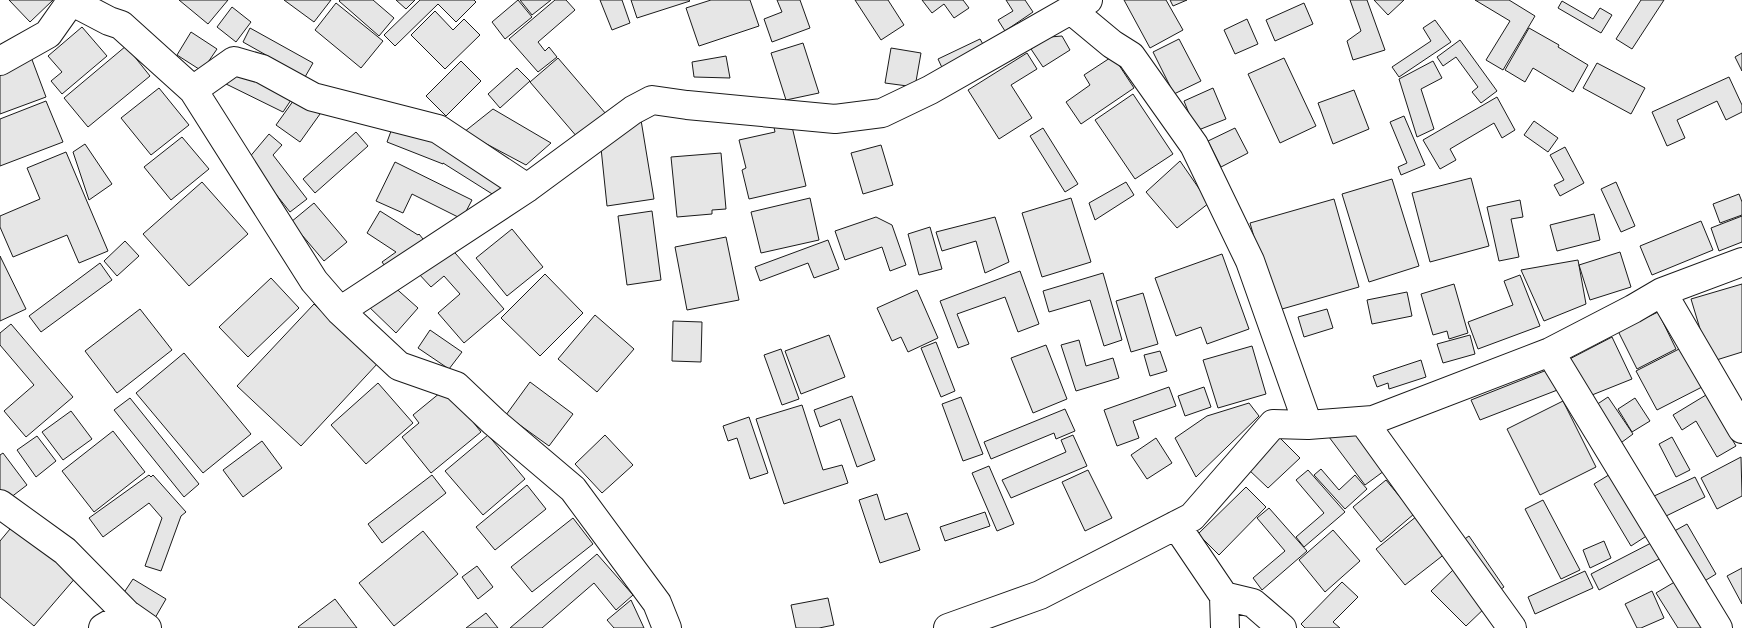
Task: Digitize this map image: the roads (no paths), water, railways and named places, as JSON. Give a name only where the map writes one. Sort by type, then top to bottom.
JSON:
[{"type":"street","points":[[0,61],[48,34],[71,1],[109,21],[121,25],[148,52],[193,90],[314,281],[340,311],[399,366],[456,386],[494,422],[573,489],[657,603],[667,628]]},
{"type":"street","points":[[340,311],[527,188],[633,110],[652,100],[835,119],[882,113],[930,90],[1080,5],[1112,44],[1132,56],[1194,145],[1250,261],[1308,425]]},
{"type":"street","points":[[193,90],[234,61],[262,69],[313,97],[438,129],[527,188]]},
{"type":"street","points":[[948,628],[1040,595],[1192,517],[1273,424],[1308,425],[1373,420],[1550,352],[1662,292],[1742,262]]},
{"type":"street","points":[[1662,292],[1742,429]]},
{"type":"street","points":[[1550,352],[1718,628]]},
{"type":"street","points":[[1363,421],[1512,628]]},
{"type":"street","points":[[0,504],[65,551],[137,621]]},
{"type":"street","points":[[1176,525],[1224,596],[1225,628]]},
{"type":"street","points":[[1224,596],[1253,604],[1282,628]]},
{"type":"street","points":[[103,628],[137,621]]}]
